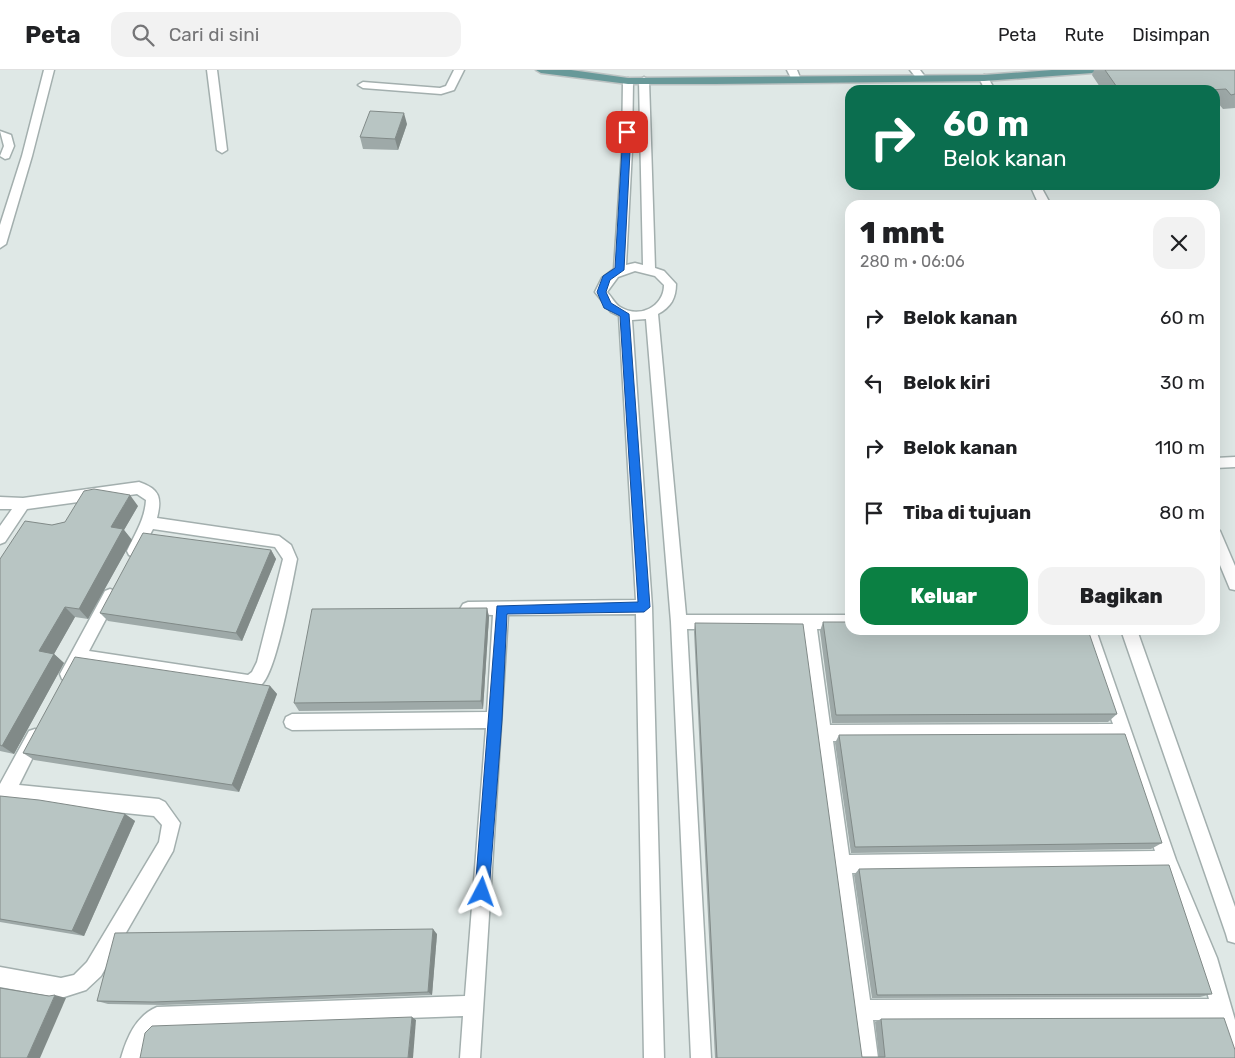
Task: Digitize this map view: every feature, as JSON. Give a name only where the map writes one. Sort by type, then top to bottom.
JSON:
[{"type":"main road","points":[[541,70],[602,76],[628,81],[796,80],[918,74],[990,75],[1092,70]]},
{"type":"street","points":[[0,244],[4,221],[26,156],[46,70]]},
{"type":"street","points":[[212,70],[222,150]]},
{"type":"street","points":[[363,84],[441,91],[450,88],[459,70]]},
{"type":"street","points":[[792,70],[796,80]]},
{"type":"street","points":[[644,80],[649,269]]},
{"type":"street","points":[[620,270],[627,150],[628,81]]},
{"type":"street","points":[[0,134],[7,137],[9,141],[3,157],[26,156]]},
{"type":"street","points":[[635,267],[649,269],[662,275],[671,285],[672,296],[665,306],[652,314],[638,316],[624,314],[608,305],[601,292],[607,278],[620,270],[635,267]]},
{"type":"street","points":[[624,314],[644,607],[654,1058]]},
{"type":"street","points":[[652,314],[679,622],[701,1058]]},
{"type":"street","points":[[1220,463],[1235,462]]},
{"type":"street","points":[[0,503],[23,504],[139,488],[153,497],[153,511],[150,523],[127,564]]},
{"type":"street","points":[[0,538],[23,504]]},
{"type":"street","points":[[77,656],[250,683],[258,677],[265,662],[290,559],[286,549],[279,542],[150,523]]},
{"type":"street","points":[[1220,547],[1235,584]]},
{"type":"street","points":[[59,690],[118,581]]},
{"type":"street","points":[[452,609],[644,607]]},
{"type":"street","points":[[470,1058],[472,1006],[495,720],[501,609]]},
{"type":"street","points":[[679,622],[845,622]]},
{"type":"street","points":[[808,623],[822,733],[843,864],[868,1058]]},
{"type":"street","points":[[1089,635],[1167,860],[1207,958],[1235,1054]]},
{"type":"street","points":[[1130,635],[1235,934]]},
{"type":"street","points":[[292,722],[495,720]]},
{"type":"street","points":[[0,976],[61,988],[79,983],[94,969],[167,845],[171,823],[159,808],[3,793],[42,725]]},
{"type":"street","points":[[822,733],[1124,732]]},
{"type":"street","points":[[843,864],[1167,860]]},
{"type":"street","points":[[132,1058],[136,1039],[144,1027],[157,1017],[472,1006]]},
{"type":"street","points":[[862,1010],[1221,1009]]},
{"type":"building","points":[[1105,70],[1235,70],[1235,94],[1231,95],[1226,89],[1220,89],[1220,85],[1116,85]]},
{"type":"building","points":[[370,111],[404,113],[395,139],[360,137]]},
{"type":"building","points":[[94,489],[130,495],[111,527],[123,529],[79,609],[65,607],[39,651],[54,654],[2,746],[0,745],[0,559],[25,521],[52,525],[65,522],[84,491]]},
{"type":"building","points":[[143,533],[271,550],[236,633],[100,613]]},
{"type":"building","points":[[487,608],[481,701],[294,703],[312,609]]},
{"type":"building","points":[[823,622],[845,622],[845,635],[1090,635],[1117,714],[836,715]]},
{"type":"building","points":[[695,623],[803,624],[862,1057],[885,1057],[881,1019],[1224,1018],[1235,1050],[1235,1058],[717,1058]]},
{"type":"building","points":[[75,657],[270,686],[232,785],[23,753]]},
{"type":"building","points":[[1125,734],[1162,843],[855,847],[839,735]]},
{"type":"building","points":[[0,796],[39,800],[125,814],[72,931],[0,919]]},
{"type":"building","points":[[1169,865],[1212,994],[877,995],[859,869]]},
{"type":"building","points":[[433,929],[428,992],[153,1002],[97,1001],[115,933]]},
{"type":"building","points":[[0,988],[49,996],[55,995],[27,1058],[0,1058]]},
{"type":"building","points":[[412,1017],[408,1058],[140,1058],[145,1033],[152,1026]]},
{"type":"route","points":[[482,892],[501,609],[644,607],[624,314],[608,305],[601,292],[607,278],[620,270],[627,132]]}]
